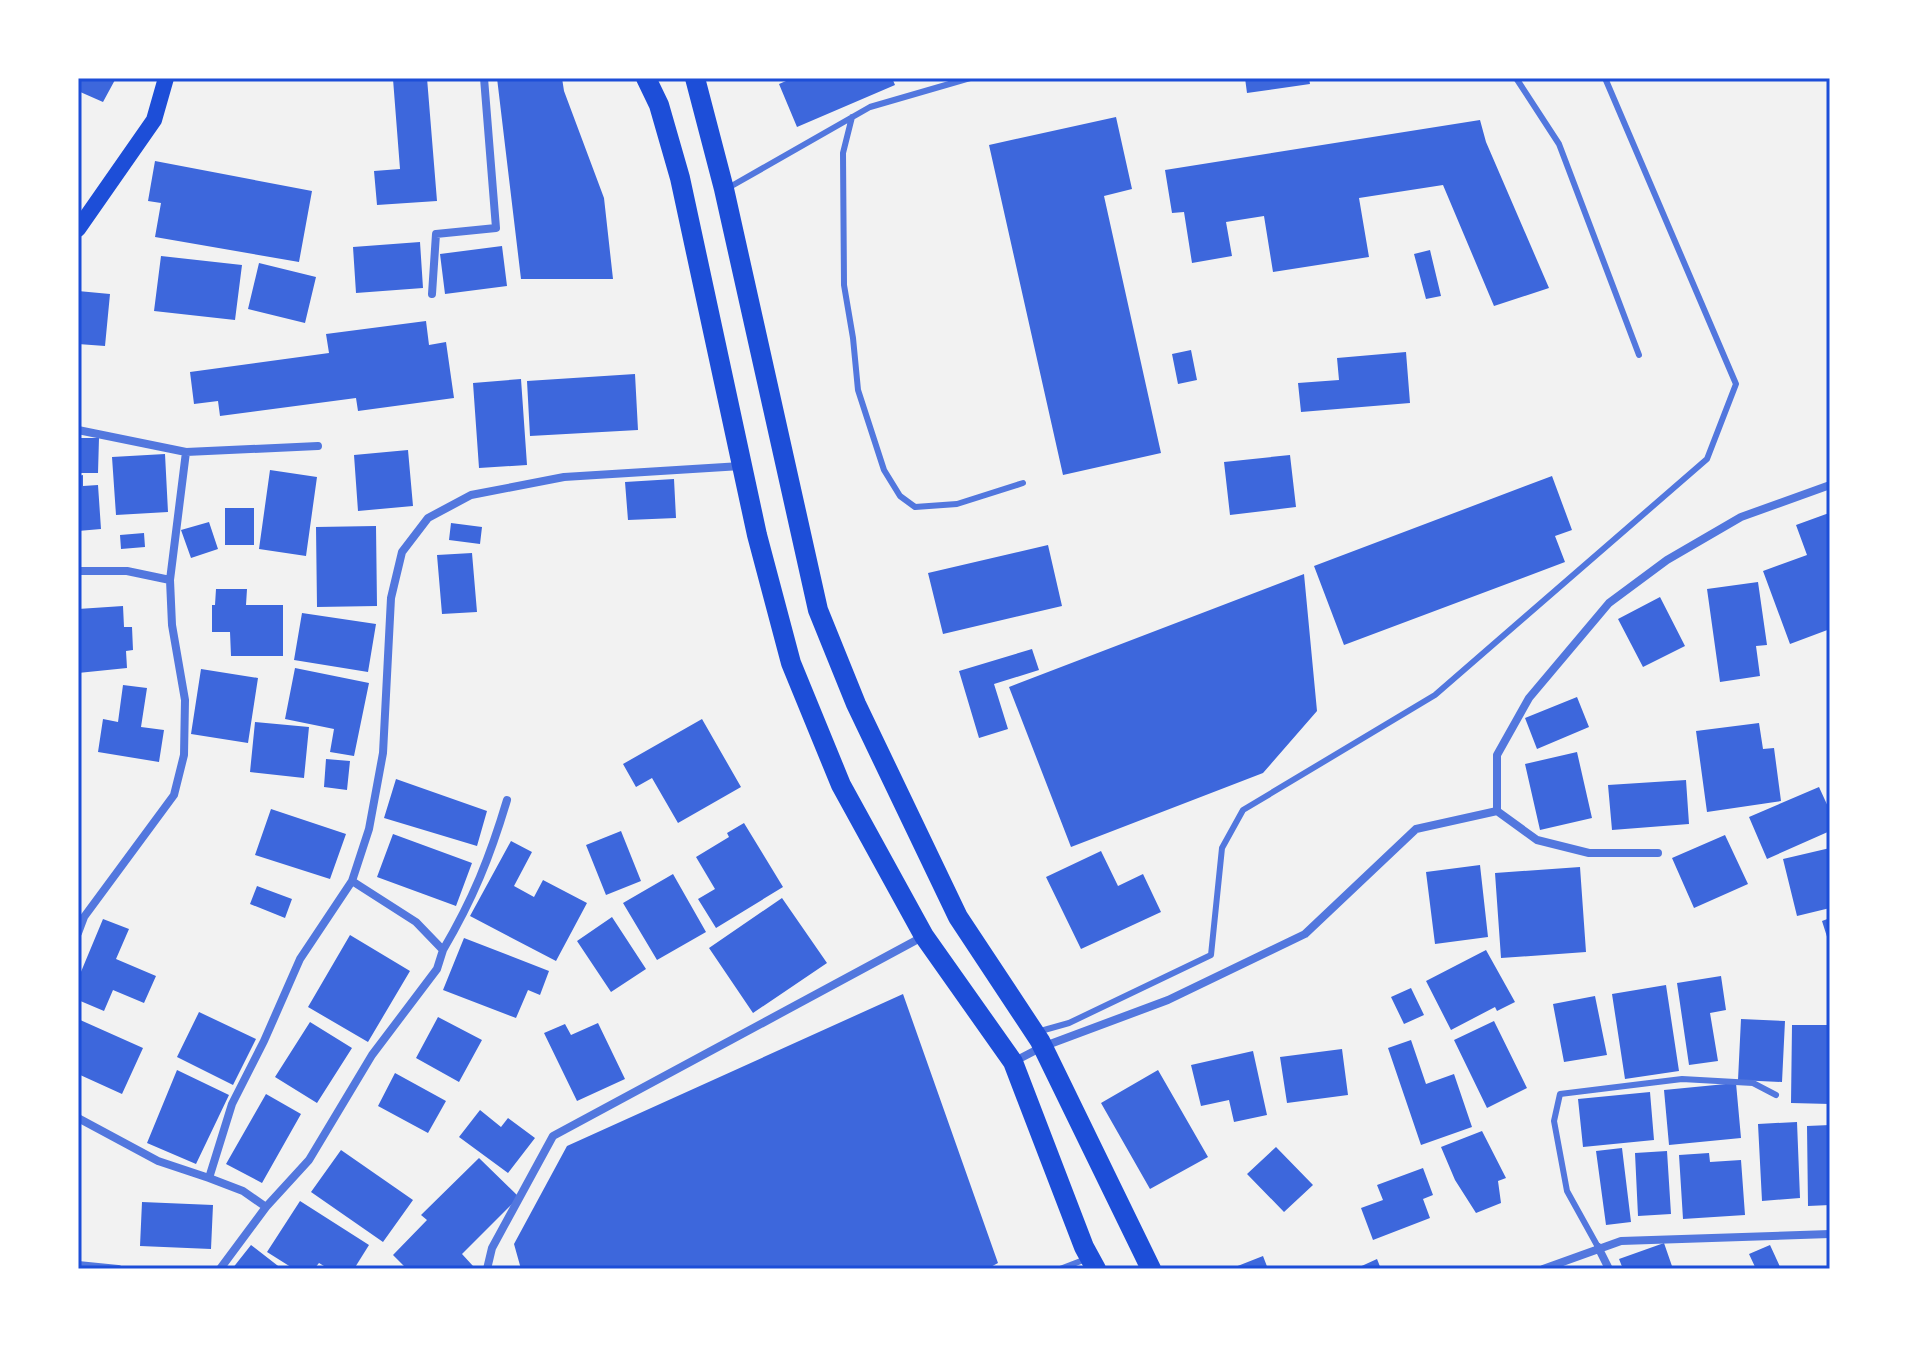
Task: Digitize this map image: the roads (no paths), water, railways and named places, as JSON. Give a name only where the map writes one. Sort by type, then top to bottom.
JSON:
[{"type":"main road","points":[[154,120],[166,78]]},
{"type":"main road","points":[[78,229],[154,120],[177,78]]},
{"type":"main road","points":[[646,78],[659,105],[680,178],[742,466],[791,663],[841,785],[924,936],[1013,1062],[1092,1263]]},
{"type":"main road","points":[[695,78],[724,189],[818,610],[856,704],[958,917],[1038,1040],[1151,1269]]},
{"type":"street","points":[[432,294],[436,234],[496,228],[484,78]]},
{"type":"street","points":[[78,430],[186,452],[318,446]]},
{"type":"street","points":[[78,933],[84,917],[174,795],[184,755],[185,700],[172,625],[170,580],[186,452]]},
{"type":"street","points":[[209,1178],[232,1104],[300,959],[352,881],[369,829],[383,753],[391,598],[402,552],[428,518],[471,495],[564,477],[742,466]]},
{"type":"street","points":[[1497,811],[1497,755],[1529,698],[1609,603],[1667,560],[1741,517],[1830,485]]},
{"type":"street","points":[[78,571],[127,571],[170,580]]},
{"type":"street","points":[[220,1269],[266,1207],[309,1160],[372,1055],[437,969],[443,950],[491,855],[507,800]]},
{"type":"street","points":[[1013,1062],[1038,1040],[1168,1000],[1305,934],[1416,829],[1497,811],[1537,840],[1589,853],[1658,853]]},
{"type":"street","points":[[352,881],[416,922],[443,950]]},
{"type":"street","points":[[487,1269],[492,1248],[553,1136],[924,936]]},
{"type":"street","points":[[78,1118],[158,1161],[243,1191],[266,1207]]},
{"type":"street","points":[[1543,1269],[1621,1241],[1830,1234]]},
{"type":"street","points":[[1598,1247],[1609,1269]]},
{"type":"street","points":[[78,1265],[118,1269]]},
{"type":"lane","points":[[724,189],[870,107],[970,78]]},
{"type":"lane","points":[[1516,78],[1559,144],[1639,355]]},
{"type":"lane","points":[[1038,1040],[1211,955],[1222,848],[1243,810],[1435,695],[1707,459],[1736,384],[1605,78]]},
{"type":"lane","points":[[852,117],[843,153],[844,285],[858,390],[884,470],[900,496],[915,507],[957,504],[1023,483]]},
{"type":"lane","points":[[1598,1247],[1567,1191],[1554,1121],[1560,1094],[1682,1079],[1753,1083],[1776,1095]]},
{"type":"lane","points":[[1060,1269],[1092,1263]]}]
